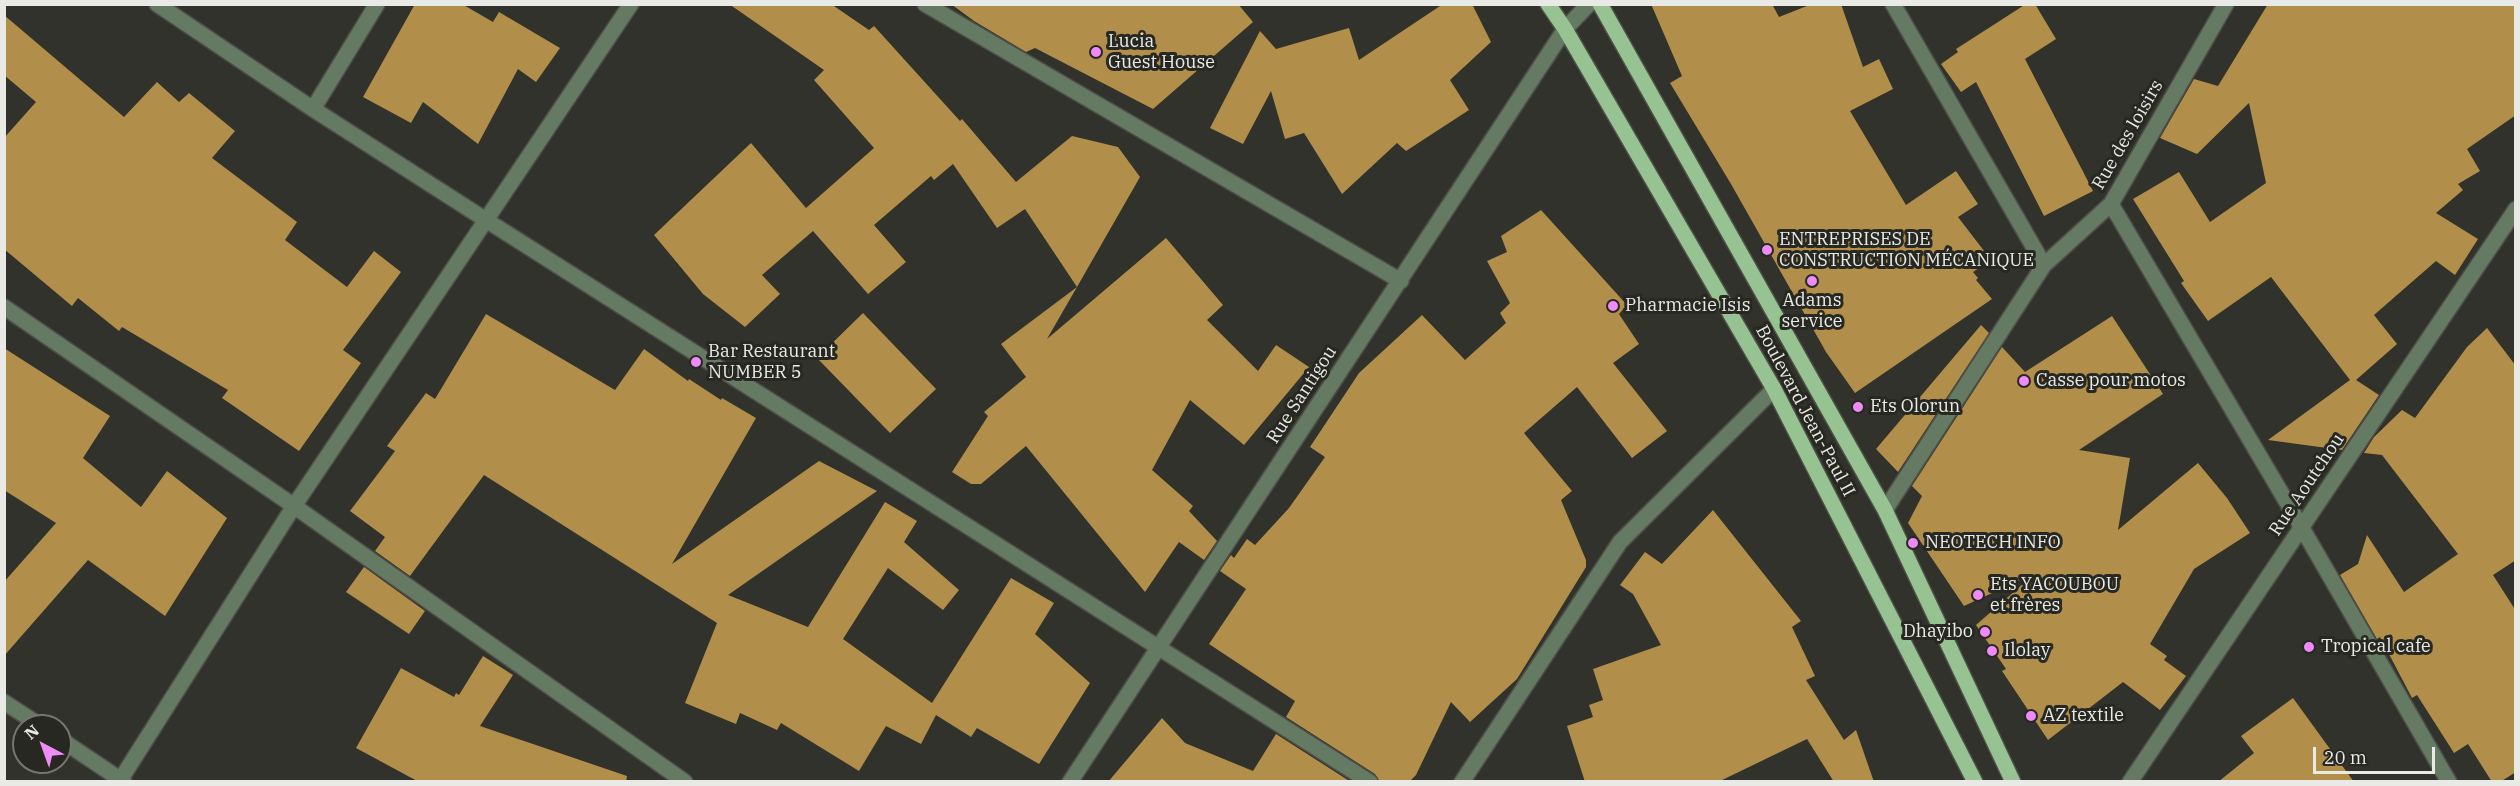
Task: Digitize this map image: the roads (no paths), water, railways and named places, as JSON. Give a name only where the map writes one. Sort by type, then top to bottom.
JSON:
[{"type":"main road","name":"Boulevard Jean-Paul II","points":[[1548,4],[1565,29],[1773,389],[1975,782]]},
{"type":"main road","name":"Boulevard Jean-Paul II","points":[[1600,4],[1885,510],[2013,782]]},
{"type":"street","points":[[157,4],[313,109],[486,220],[1370,782]]},
{"type":"street","points":[[313,109],[377,4]]},
{"type":"street","points":[[72,747],[121,781],[294,506],[632,4]]},
{"type":"street","points":[[925,4],[1401,281]]},
{"type":"street","name":"Rue Santigou","points":[[1070,782],[1565,29],[1589,4]]},
{"type":"street","points":[[1893,4],[2044,265]]},
{"type":"street","name":"Rue des loisirs","points":[[1885,510],[2044,265],[2110,204],[2226,4]]},
{"type":"street","points":[[2110,204],[2449,782]]},
{"type":"street","name":"Rue Aoutchou","points":[[2130,782],[2516,209]]},
{"type":"street","points":[[4,308],[294,506],[684,782]]},
{"type":"street","points":[[1462,782],[1620,542],[1773,389]]},
{"type":"street","points":[[4,702],[22,714]]},
{"type":"place","name":"Lucia Guest House","points":[[1096,52]]},
{"type":"place","name":"ENTREPRISES DE CONSTRUCTION MÉCANIQUE","points":[[1767,250]]},
{"type":"place","name":"Adams service","points":[[1812,281]]},
{"type":"place","name":"Pharmacie Isis","points":[[1613,306]]},
{"type":"place","name":"Bar Restaurant NUMBER 5","points":[[696,362]]},
{"type":"place","name":"Casse pour motos","points":[[2024,381]]},
{"type":"place","name":"Ets Olorun","points":[[1858,407]]},
{"type":"place","name":"NEOTECH INFO","points":[[1913,543]]},
{"type":"place","name":"Ets YACOUBOU et frères","points":[[1978,595]]},
{"type":"place","name":"Dhayibo","points":[[1985,632]]},
{"type":"place","name":"Tropical cafe","points":[[2309,647]]},
{"type":"place","name":"Ilolay","points":[[1992,651]]},
{"type":"place","name":"AZ textile","points":[[2031,716]]}]
